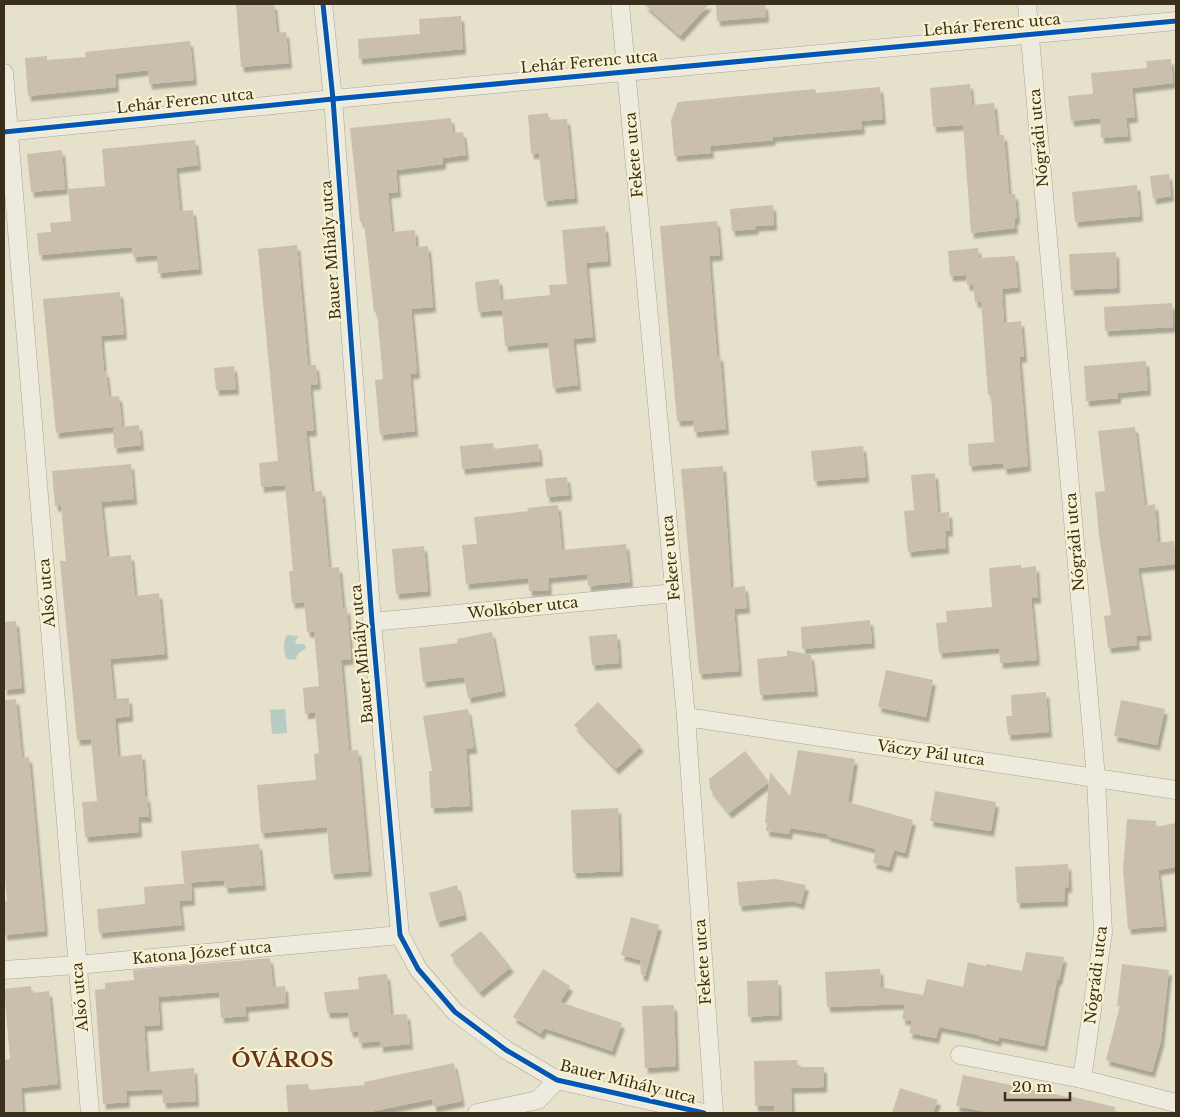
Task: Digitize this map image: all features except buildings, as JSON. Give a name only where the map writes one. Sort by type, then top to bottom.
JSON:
[{"type":"street","name":"Bauer Mihály utca","points":[[323,4],[333,99],[372,622],[400,934],[418,969],[455,1012],[506,1050],[557,1080],[704,1113]]},
{"type":"street","name":"Fekete utca","points":[[620,4],[686,716],[714,1113]]},
{"type":"street","name":"Nógrádi utca","points":[[1027,4],[1096,778],[1103,933],[1082,1079]]},
{"type":"street","name":"Lehár Ferenc utca","points":[[7,132],[626,71],[1176,22]]},
{"type":"street","name":"Alsó utca","points":[[4,73],[7,132],[90,1113]]},
{"type":"street","name":"Wolkóber utca","points":[[372,622],[675,593]]},
{"type":"street","name":"Váczy Pál utca","points":[[686,716],[1176,790]]},
{"type":"street","name":"Katona József utca","points":[[4,970],[77,965],[400,934]]},
{"type":"street","points":[[960,1055],[1082,1079],[1176,1103]]},
{"type":"street","points":[[477,1113],[538,1100],[557,1080]]},
{"type":"shaded area","points":[[287,635],[298,636],[295,642],[297,644],[304,644],[306,648],[298,654],[295,660],[287,659],[285,654],[284,644]]},
{"type":"shaded area","points":[[285,709],[287,733],[272,734],[270,710]]},
{"type":"cycle path","points":[[323,4],[333,99],[372,622],[400,935],[418,969],[455,1012],[506,1050],[557,1080],[704,1113]]},
{"type":"cycle path","points":[[4,132],[333,99],[1176,21]]},
{"type":"district","name":"ÓVÁROS","points":[[283,1060]]}]
